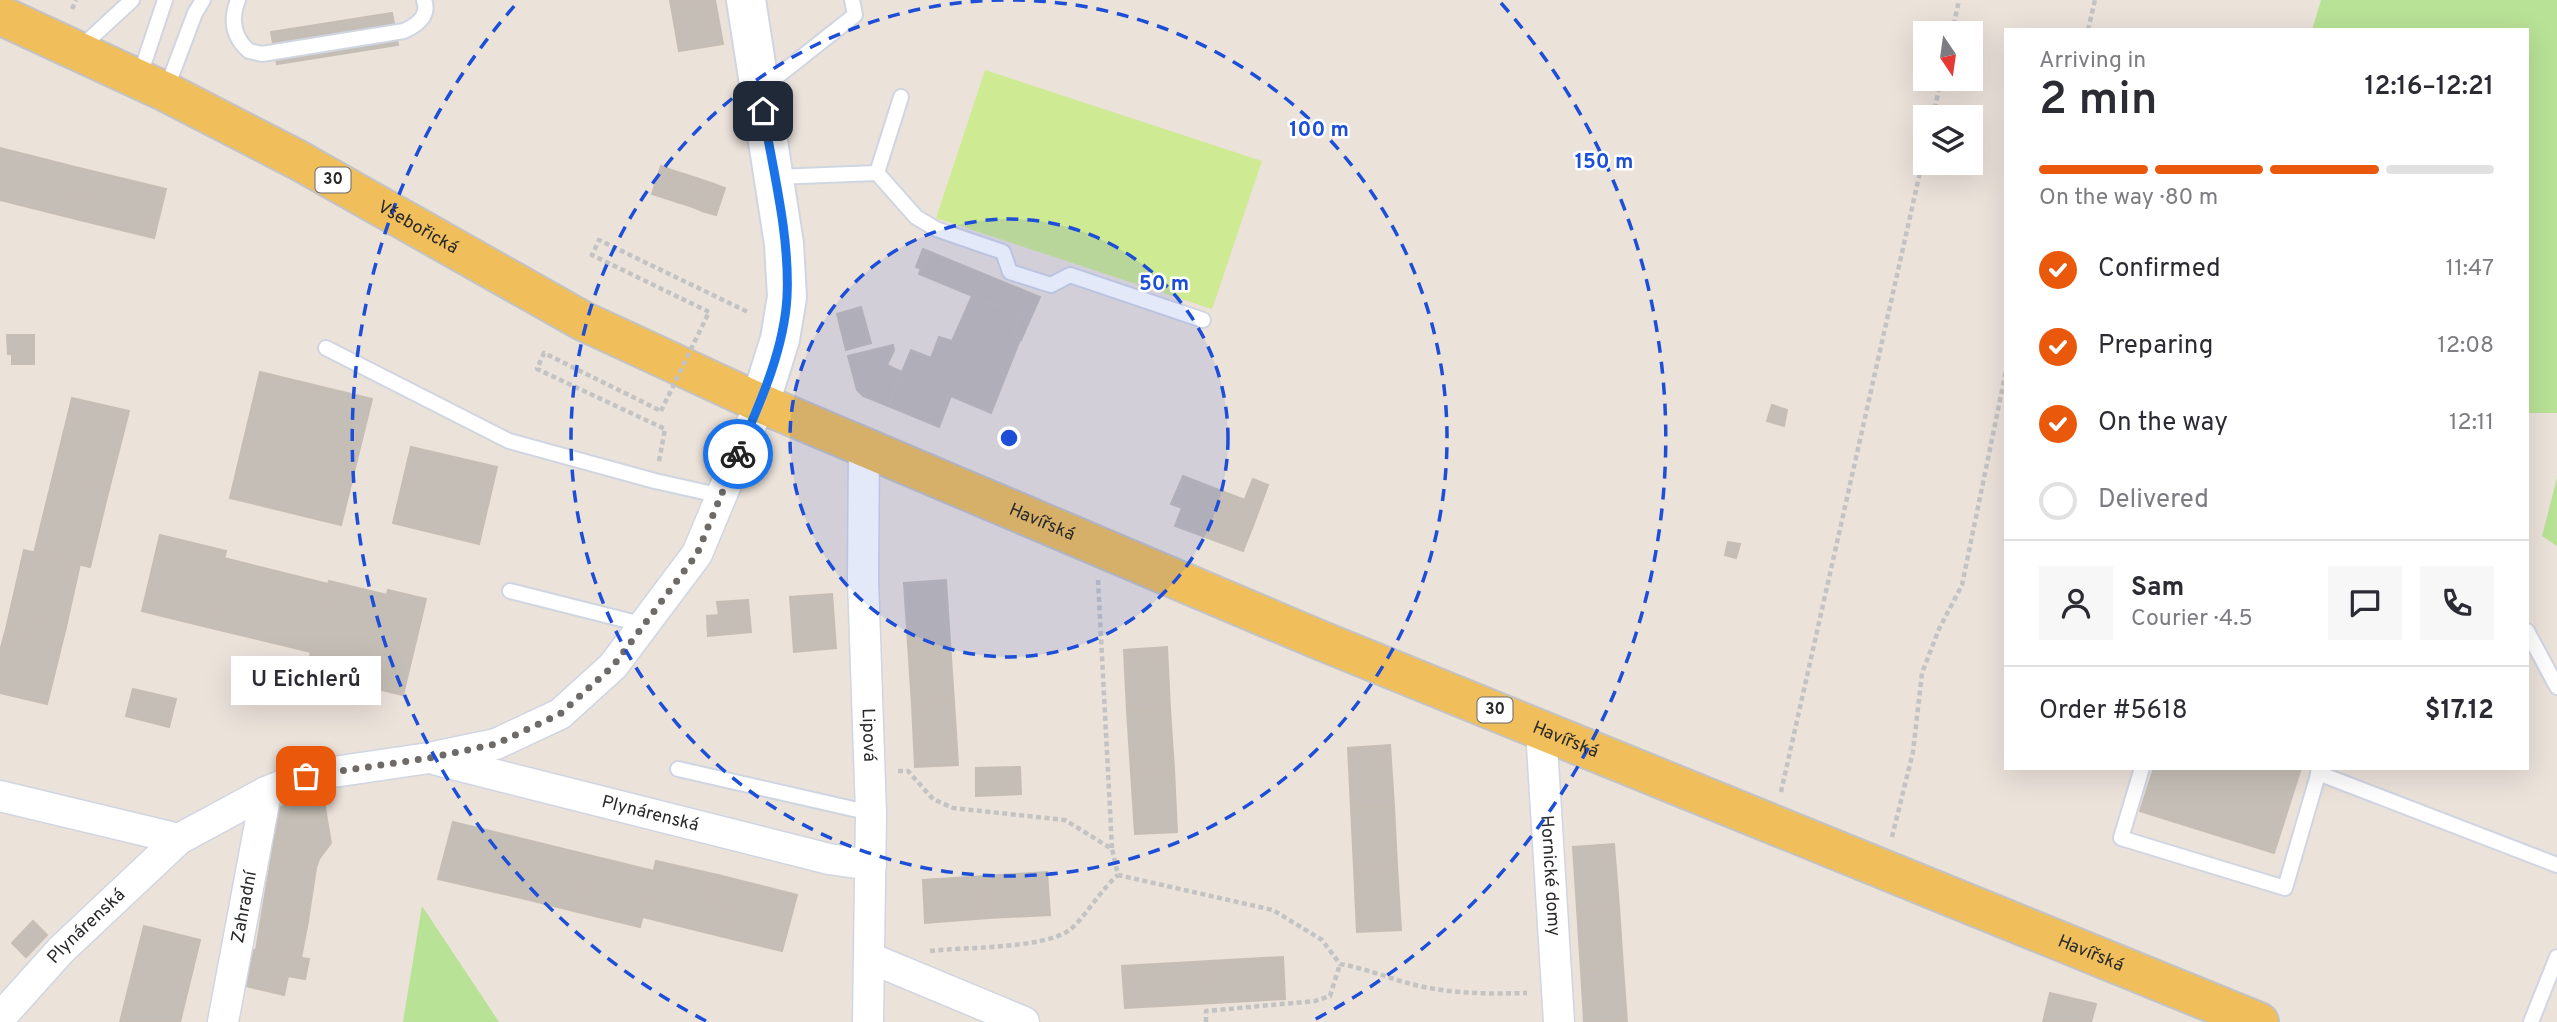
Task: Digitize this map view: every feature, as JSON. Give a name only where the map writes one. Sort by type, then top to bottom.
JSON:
[{"type":"main road","name":"Všebořická","points":[[0,15],[152,86],[298,160],[583,321],[760,403]]},
{"type":"main road","name":"Havířská","points":[[760,403],[1096,545],[2240,1018]]},
{"type":"street","points":[[746,0],[774,177],[787,297],[780,339],[760,403]]},
{"type":"street","name":"Plynárenská","points":[[0,1018],[61,950],[179,839],[266,792],[306,776],[429,758],[496,744],[560,714],[613,666],[697,554],[760,403]]},
{"type":"street","name":"Lipová","points":[[864,448],[863,579],[872,864],[868,1022]]},
{"type":"street","name":"Hornické domy","points":[[1541,729],[1559,1022]]},
{"type":"street","name":"Plynárenská","points":[[429,758],[829,859],[872,864]]},
{"type":"street","name":"Zahradní","points":[[223,1022],[266,792]]},
{"type":"street","points":[[0,796],[179,839]]},
{"type":"street","points":[[870,958],[1024,1022]]},
{"type":"lane","points":[[76,51],[132,0]]},
{"type":"lane","points":[[152,86],[145,51],[165,0]]},
{"type":"lane","points":[[152,86],[203,0]]},
{"type":"lane","points":[[238,0],[233,23],[236,35],[249,51],[262,54],[404,31],[416,25],[424,16],[424,0]]},
{"type":"lane","points":[[760,90],[855,15],[852,0]]},
{"type":"lane","points":[[877,173],[901,97]]},
{"type":"lane","points":[[774,177],[877,173]]},
{"type":"lane","points":[[877,173],[916,217],[936,229],[1003,252],[1010,272],[1051,285],[1070,275],[1203,320]]},
{"type":"lane","points":[[326,348],[509,441],[655,481],[722,496]]},
{"type":"lane","points":[[510,591],[646,625]]},
{"type":"lane","points":[[2529,635],[2557,687]]},
{"type":"lane","points":[[678,769],[871,813]]},
{"type":"lane","points":[[2141,770],[2121,838],[2284,888],[2319,771],[2557,865]]},
{"type":"lane","points":[[2531,1022],[2557,957]]},
{"type":"path","points":[[72,9],[76,0]]},
{"type":"path","points":[[1955,21],[1959,0]]},
{"type":"path","points":[[2088,28],[2095,0]]},
{"type":"path","points":[[1776,824],[1785,763],[1919,175]]},
{"type":"path","points":[[655,481],[664,429],[537,369],[544,353],[661,411],[709,312],[592,255],[599,240],[757,316]]},
{"type":"path","points":[[1884,869],[1913,752],[1922,674],[1939,629],[1962,585],[2004,381]]},
{"type":"path","points":[[1096,545],[1112,849],[1118,875]]},
{"type":"path","points":[[871,770],[908,771],[933,799],[953,808],[1065,820],[1112,849]]},
{"type":"path","points":[[1118,875],[1273,910],[1322,940],[1340,964],[1374,970],[1421,986],[1460,993],[1556,992]]},
{"type":"path","points":[[908,972],[930,951],[1040,941],[1069,930],[1102,888],[1118,875]]},
{"type":"path","points":[[1206,1022],[1206,1012],[1315,1001],[1329,996],[1340,964]]},
{"type":"green space","points":[[2321,0],[2557,0],[2557,413],[2529,413],[2529,28],[2313,28]]},
{"type":"green space","points":[[985,70],[1262,161],[1212,309],[936,218]]},
{"type":"green space","points":[[2557,478],[2557,546],[2542,536]]},
{"type":"green space","points":[[422,906],[499,1022],[403,1022]]},
{"type":"building","points":[[670,0],[715,0],[723,44],[679,51]]},
{"type":"building","points":[[392,13],[398,45],[277,64],[271,32]]},
{"type":"building","points":[[0,148],[79,168],[72,192],[86,195],[80,220],[0,200]]},
{"type":"building","points":[[661,166],[674,171],[665,198],[652,194]]},
{"type":"building","points":[[79,168],[166,189],[154,238],[80,220],[86,195],[72,192]]},
{"type":"building","points":[[674,171],[687,175],[677,202],[665,198]]},
{"type":"building","points":[[687,175],[699,179],[690,206],[677,202]]},
{"type":"building","points":[[699,179],[711,183],[702,211],[690,206]]},
{"type":"building","points":[[711,183],[725,188],[716,215],[702,211]]},
{"type":"building","points":[[923,249],[928,251],[921,269],[916,267]]},
{"type":"building","points":[[928,251],[1040,297],[1021,340],[1012,337],[1021,316],[919,274]]},
{"type":"building","points":[[972,296],[1021,316],[1012,337],[1020,340],[991,413],[951,396],[939,427],[888,406],[911,350],[931,358],[939,337],[952,341]]},
{"type":"building","points":[[861,307],[871,343],[846,350],[837,314]]},
{"type":"building","points":[[7,335],[34,335],[34,364],[12,364],[12,354],[8,354]]},
{"type":"building","points":[[893,345],[894,350],[887,365],[902,372],[888,406],[863,396],[857,390],[848,356]]},
{"type":"building","points":[[260,372],[372,399],[341,525],[230,498]]},
{"type":"building","points":[[72,398],[129,411],[109,489],[53,476]]},
{"type":"building","points":[[1772,405],[1787,410],[1784,426],[1767,421]]},
{"type":"building","points":[[411,447],[497,467],[479,544],[393,523]]},
{"type":"building","points":[[53,476],[109,489],[90,567],[34,553]]},
{"type":"building","points":[[1183,476],[1245,500],[1238,516],[1254,523],[1243,551],[1175,526],[1182,508],[1171,504]]},
{"type":"building","points":[[1253,479],[1268,485],[1254,523],[1238,516]]},
{"type":"building","points":[[160,535],[226,551],[207,627],[142,611]]},
{"type":"building","points":[[1728,542],[1740,544],[1736,558],[1725,555]]},
{"type":"building","points":[[24,550],[80,564],[66,627],[37,620],[33,635],[6,629]]},
{"type":"building","points":[[224,558],[328,584],[311,652],[207,627]]},
{"type":"building","points":[[946,580],[950,642],[908,644],[904,583]]},
{"type":"building","points":[[329,581],[387,595],[388,590],[426,599],[403,695],[306,672]]},
{"type":"building","points":[[832,594],[836,648],[794,652],[790,597]]},
{"type":"building","points":[[748,600],[751,632],[708,636],[707,616],[719,615],[717,602]]},
{"type":"building","points":[[37,620],[66,627],[47,704],[0,693],[0,651],[6,629],[33,635]]},
{"type":"building","points":[[950,642],[954,702],[912,705],[908,644]]},
{"type":"building","points":[[1167,647],[1170,709],[1127,711],[1124,650]]},
{"type":"building","points":[[133,689],[176,699],[169,727],[126,716]]},
{"type":"building","points":[[954,702],[958,765],[915,767],[912,705]]},
{"type":"building","points":[[1170,709],[1174,769],[1131,772],[1127,711]]},
{"type":"building","points":[[1390,745],[1394,806],[1351,808],[1348,748]]},
{"type":"building","points":[[1020,767],[1021,794],[976,796],[976,768]]},
{"type":"building","points":[[1174,769],[1177,832],[1135,834],[1131,772]]},
{"type":"building","points":[[2153,770],[2300,770],[2274,853],[2140,811]]},
{"type":"building","points":[[323,796],[331,843],[316,868],[271,860],[279,809],[287,802]]},
{"type":"building","points":[[1394,806],[1397,866],[1354,868],[1351,808]]},
{"type":"building","points":[[453,822],[515,837],[508,865],[523,869],[517,897],[438,879]]},
{"type":"building","points":[[515,837],[576,852],[569,880],[585,884],[578,912],[517,897],[523,869],[508,865]]},
{"type":"building","points":[[1614,844],[1619,907],[1577,909],[1573,847]]},
{"type":"building","points":[[576,852],[654,871],[640,927],[578,912],[585,884],[569,880]]},
{"type":"building","points":[[271,860],[316,868],[308,921],[262,913]]},
{"type":"building","points":[[656,861],[718,875],[712,904],[727,908],[720,936],[643,917]]},
{"type":"building","points":[[1397,866],[1401,930],[1357,932],[1354,868]]},
{"type":"building","points":[[1047,872],[1050,915],[988,918],[985,876]]},
{"type":"building","points":[[718,875],[797,895],[782,951],[720,936],[727,908],[712,904]]},
{"type":"building","points":[[985,876],[988,918],[925,923],[923,880]]},
{"type":"building","points":[[1619,907],[1623,967],[1581,970],[1577,909]]},
{"type":"building","points":[[262,913],[308,921],[301,958],[256,950]]},
{"type":"building","points":[[33,921],[47,935],[26,957],[12,943]]},
{"type":"building","points":[[144,926],[200,940],[180,1022],[120,1022]]},
{"type":"building","points":[[254,950],[309,959],[305,979],[288,976],[284,995],[246,986]]},
{"type":"building","points":[[1283,957],[1285,999],[1197,1004],[1196,984],[1211,983],[1210,961]]},
{"type":"building","points":[[1210,961],[1211,983],[1196,984],[1197,1004],[1125,1008],[1122,966]]},
{"type":"building","points":[[1623,967],[1627,1022],[1584,1022],[1581,970]]},
{"type":"building","points":[[2050,993],[2096,1004],[2091,1022],[2043,1022]]},
{"type":"way so far","points":[[306,776],[429,758],[496,744],[560,714],[613,666],[697,554],[738,454]]},
{"type":"place","name":"U Eichlerů","points":[[306,776]]},
{"type":"route","points":[[738,454],[767,382],[780,339],[787,297],[783,244],[763,111]]}]
